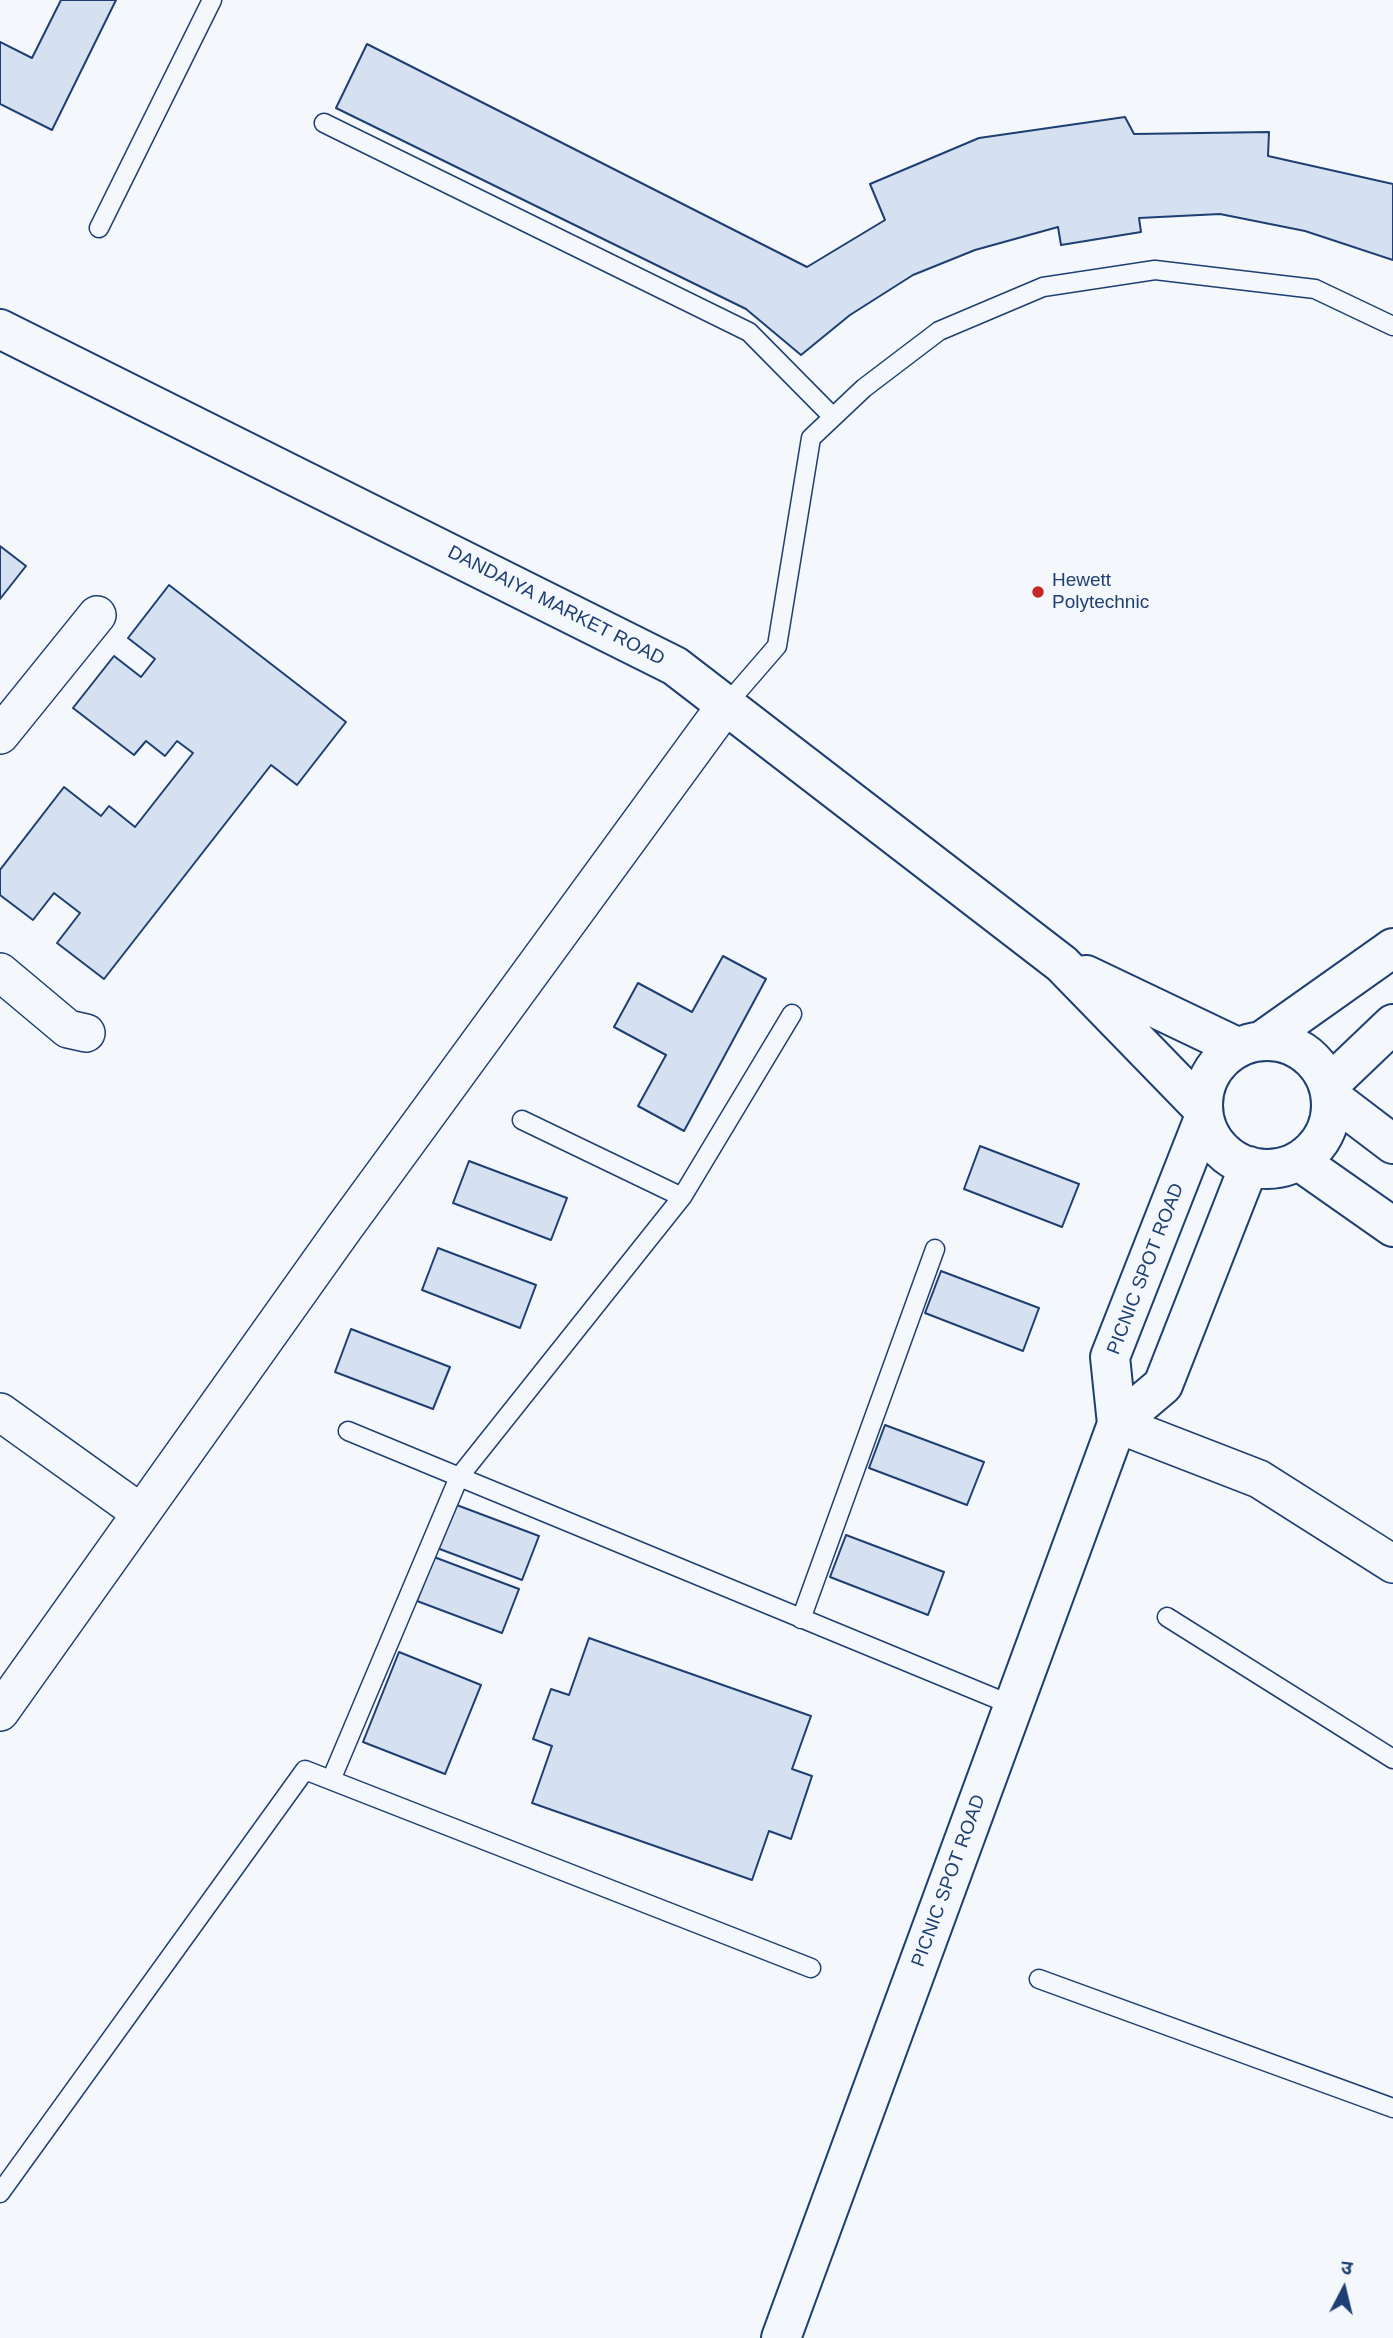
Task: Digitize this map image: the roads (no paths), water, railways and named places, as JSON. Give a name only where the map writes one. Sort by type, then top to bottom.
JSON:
[{"type":"street","name":"DANDAIYA MARKET ROAD","points":[[0,329],[676,666],[1062,964]]},
{"type":"street","points":[[0,735],[97,615]]},
{"type":"street","points":[[0,1712],[344,1228],[726,705]]},
{"type":"street","points":[[1204,1114],[1204,1091],[1210,1074],[1222,1059],[1250,1044],[1393,948]]},
{"type":"street","points":[[1062,964],[1250,1044],[1296,1047],[1310,1056],[1330,1091],[1393,1144]]},
{"type":"street","points":[[1062,964],[1204,1114],[1220,1148],[1233,1159],[1249,1166],[1274,1168],[1299,1161],[1321,1140],[1328,1127],[1330,1091],[1393,1024]]},
{"type":"street","points":[[0,972],[68,1029],[86,1032]]},
{"type":"street","name":"PICNIC SPOT ROAD","points":[[781,2338],[1118,1424],[1110,1357],[1204,1114]]},
{"type":"street","points":[[1299,1161],[1393,1227]]},
{"type":"street","name":"PICNIC SPOT ROAD","points":[[1118,1424],[1163,1385],[1249,1166]]},
{"type":"street","points":[[0,1412],[141,1513]]},
{"type":"street","points":[[1118,1424],[1259,1479],[1393,1564]]},
{"type":"lane","points":[[99,229],[212,0]]},
{"type":"lane","points":[[324,124],[749,332],[833,417]]},
{"type":"lane","points":[[726,705],[777,646],[811,438],[864,388],[939,331],[1043,287],[1155,270],[1315,289],[1393,326]]},
{"type":"lane","points":[[331,1780],[459,1477],[682,1197],[792,1014]]},
{"type":"lane","points":[[522,1120],[682,1197]]},
{"type":"lane","points":[[800,1619],[935,1249]]},
{"type":"lane","points":[[348,1431],[1014,1706]]},
{"type":"lane","points":[[1167,1618],[1393,1759]]},
{"type":"lane","points":[[0,2193],[305,1770],[811,1968]]},
{"type":"lane","points":[[1039,1979],[1393,2108]]},
{"type":"place","name":"Hewett Polytechnic","points":[[1038,592]]}]
